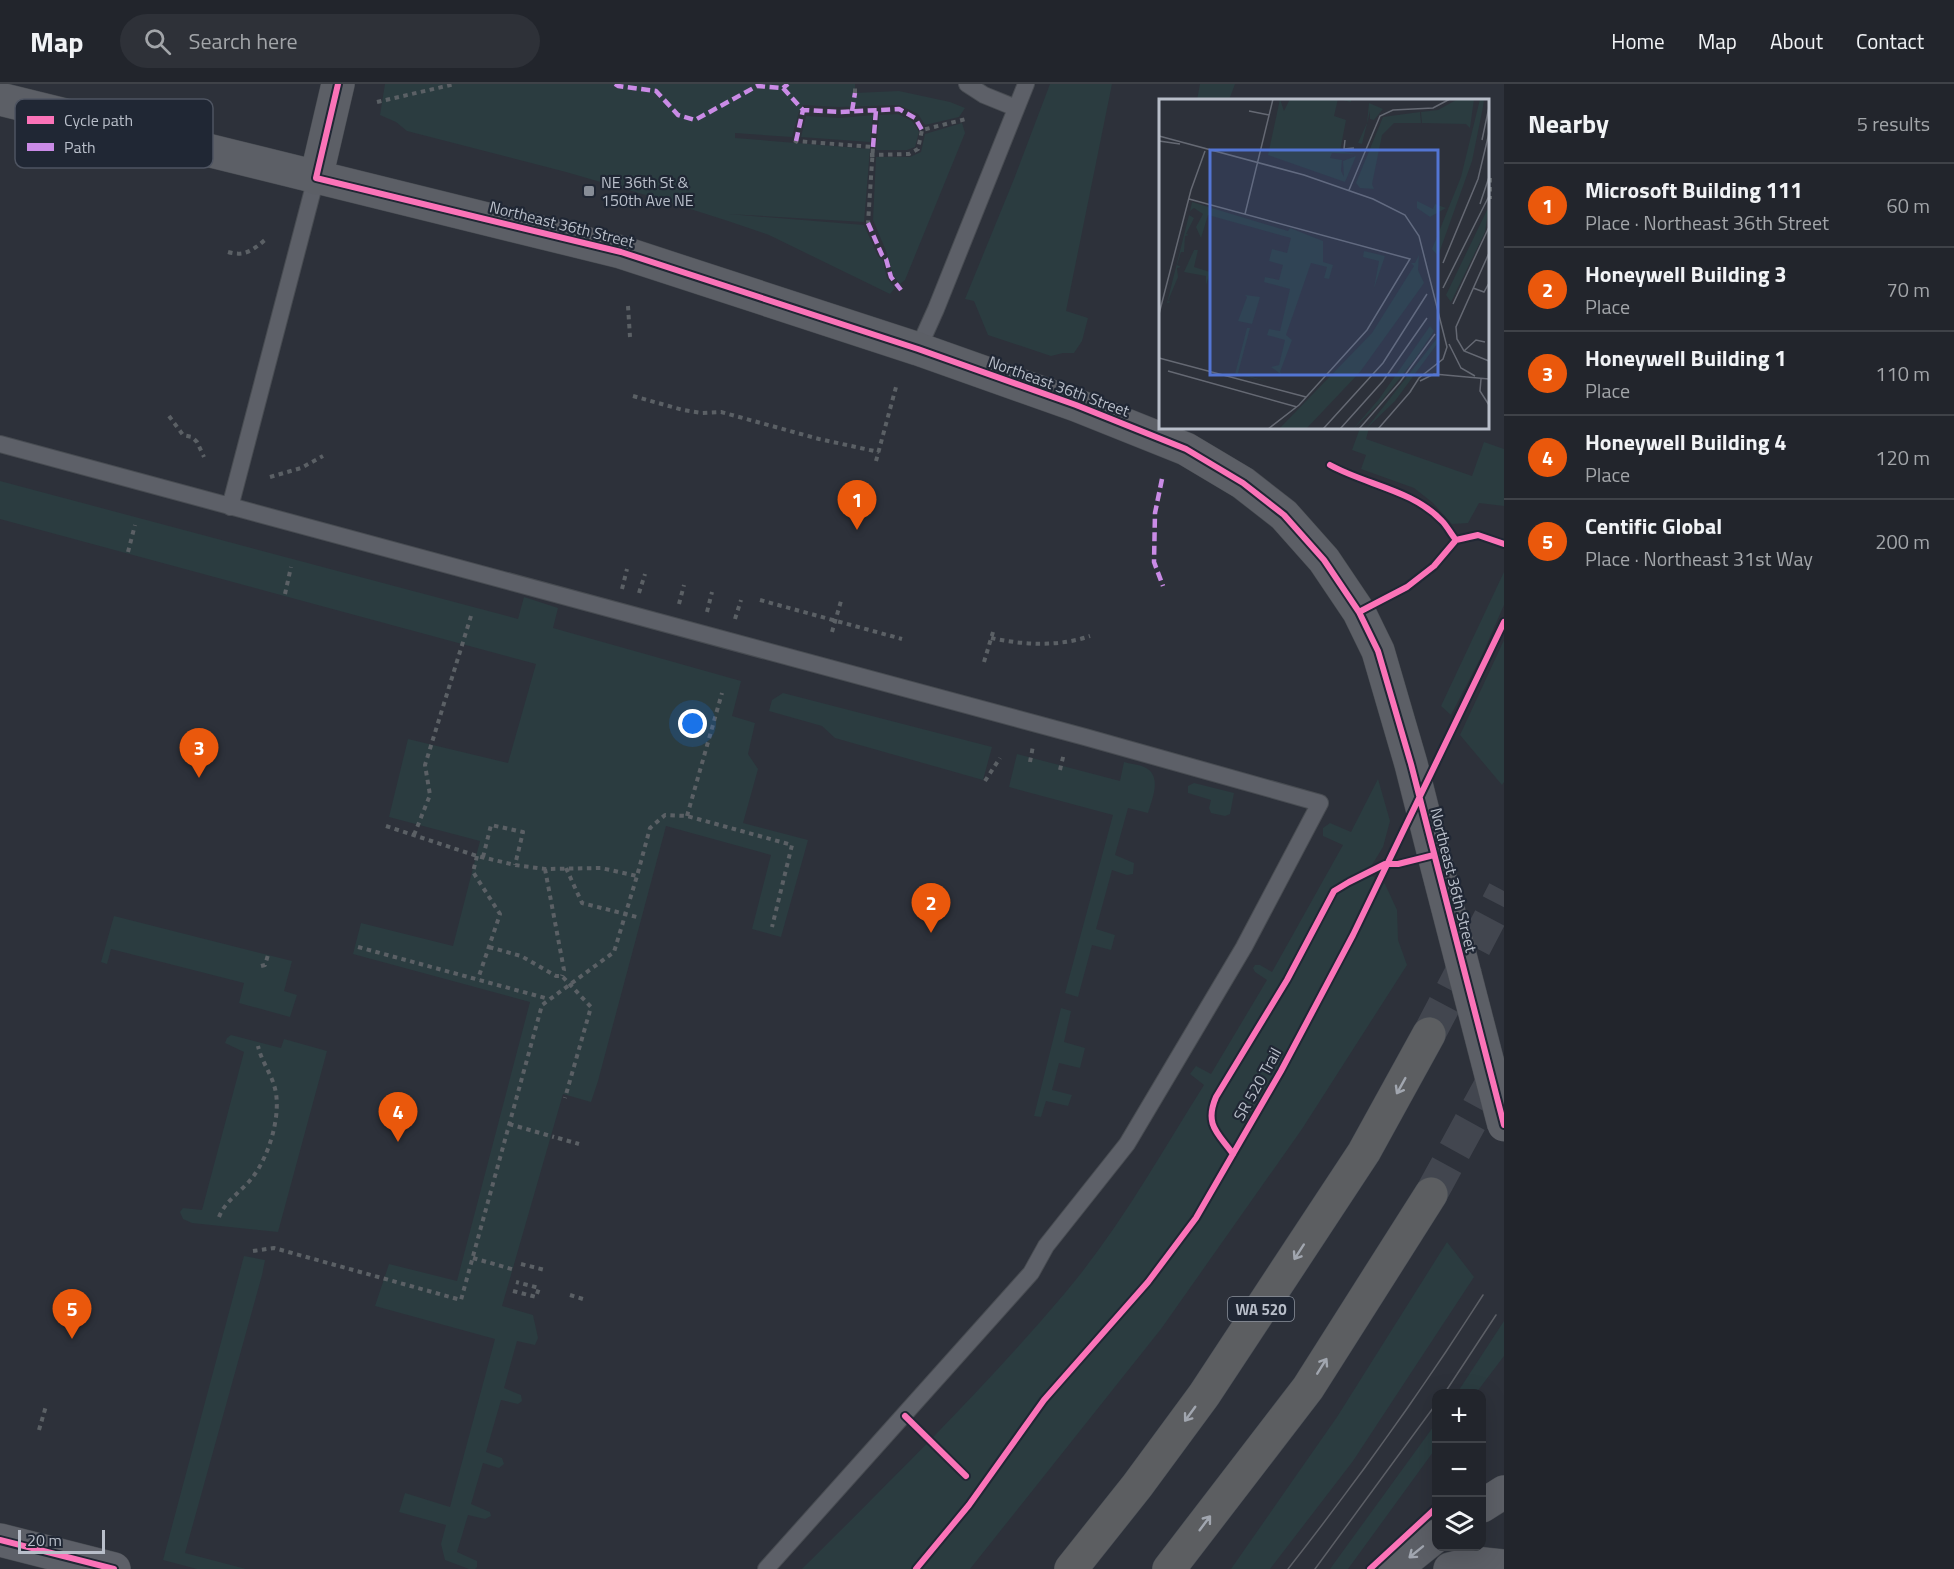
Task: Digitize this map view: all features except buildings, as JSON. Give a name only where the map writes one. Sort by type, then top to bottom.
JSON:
[{"type":"highway","name":"WA 520","points":[[1071,1569],[1137,1486],[1204,1395],[1364,1152],[1429,1034]]},
{"type":"highway","points":[[1169,1569],[1308,1388],[1431,1194]]},
{"type":"street","points":[[316,178],[338,84]]},
{"type":"street","name":"Northeast 36th Street","points":[[0,99],[15,103]]},
{"type":"street","name":"Northeast 36th Street","points":[[213,152],[621,252],[918,349],[1076,405],[1186,449],[1243,483],[1284,515],[1324,560],[1359,612],[1378,651],[1411,764],[1504,1125]]},
{"type":"street","points":[[1486,1503],[1504,1492]]},
{"type":"street","points":[[1504,1514],[1504,1524]]},
{"type":"street","points":[[0,1540],[114,1569]]},
{"type":"street","points":[[1395,1569],[1432,1540]]},
{"type":"street","points":[[1450,1569],[1474,1563],[1504,1566]]},
{"type":"lane","points":[[967,84],[984,95],[1016,108]]},
{"type":"lane","points":[[918,349],[1026,84]]},
{"type":"lane","points":[[230,507],[316,178]]},
{"type":"lane","points":[[0,444],[1074,734],[1320,803],[1244,947],[1128,1144],[1046,1246],[1031,1273],[766,1569]]},
{"type":"path","points":[[377,102],[455,84]]},
{"type":"path","points":[[855,84],[855,93]]},
{"type":"path","points":[[871,154],[909,154],[918,149],[922,130],[966,119]]},
{"type":"path","points":[[795,143],[796,141],[873,147],[868,223]]},
{"type":"path","points":[[1490,178],[1490,199]]},
{"type":"path","points":[[228,252],[236,255],[246,254],[266,239]]},
{"type":"path","points":[[628,306],[630,337]]},
{"type":"path","points":[[876,461],[896,387]]},
{"type":"path","points":[[633,396],[683,410],[701,413],[721,412],[819,440],[879,452]]},
{"type":"path","points":[[169,416],[183,435],[197,442],[204,457]]},
{"type":"path","points":[[270,477],[301,468],[323,456]]},
{"type":"path","points":[[128,552],[135,525]]},
{"type":"path","points":[[285,594],[291,567]]},
{"type":"path","points":[[760,600],[902,639]]},
{"type":"path","points":[[832,632],[841,601]]},
{"type":"path","points":[[414,835],[430,795],[425,765],[471,616]]},
{"type":"path","points":[[984,662],[993,632]]},
{"type":"path","points":[[991,638],[1050,644],[1090,636]]},
{"type":"path","points":[[687,816],[722,693]]},
{"type":"path","points":[[1030,762],[1034,742]]},
{"type":"path","points":[[1060,770],[1065,750]]},
{"type":"path","points":[[985,781],[1000,758]]},
{"type":"path","points":[[253,1251],[274,1248],[462,1300],[542,1005],[614,952],[638,876],[650,828],[665,815],[687,816],[792,844],[772,927]]},
{"type":"path","points":[[483,857],[491,825],[523,832],[515,865]]},
{"type":"path","points":[[386,826],[477,856],[515,865],[545,869],[602,868],[638,876]]},
{"type":"path","points":[[477,856],[473,872],[500,914],[477,979]]},
{"type":"path","points":[[566,868],[582,903],[637,917]]},
{"type":"path","points":[[545,869],[564,970],[562,976]]},
{"type":"path","points":[[358,947],[549,999]]},
{"type":"path","points":[[489,947],[521,956],[556,976],[562,976],[591,1007],[565,1098]]},
{"type":"path","points":[[261,966],[265,965],[268,955]]},
{"type":"path","points":[[219,1217],[222,1209],[263,1164],[272,1136],[277,1105],[275,1088],[258,1046]]},
{"type":"path","points":[[509,1124],[579,1144]]},
{"type":"path","points":[[473,1258],[515,1270]]},
{"type":"path","points":[[521,1264],[545,1269]]},
{"type":"path","points":[[513,1291],[536,1297],[539,1288],[516,1282]]},
{"type":"path","points":[[570,1295],[583,1299]]},
{"type":"path","points":[[39,1430],[46,1407]]},
{"type":"shaded area","points":[[385,84],[855,84],[855,93],[899,91],[950,102],[965,108],[959,117],[925,125],[918,114],[899,105],[838,107],[803,105],[792,137],[735,133],[735,138],[870,149],[864,222],[728,214],[864,225],[878,256],[883,261],[887,278],[895,288],[890,294],[769,235],[728,221],[566,172],[407,131],[396,122],[380,115]]},
{"type":"shaded area","points":[[1050,84],[1112,84],[1066,311],[1088,318],[1082,341],[1074,353],[1051,356],[988,335],[974,301],[965,299]]},
{"type":"shaded area","points":[[1200,84],[1235,84],[1229,99],[1197,99]]},
{"type":"shaded area","points":[[898,114],[912,121],[919,132],[915,147],[907,150],[876,150],[879,115]]},
{"type":"shaded area","points":[[873,115],[870,142],[801,137],[806,116],[840,118]]},
{"type":"shaded area","points":[[962,123],[965,133],[905,280],[900,284],[893,275],[873,220],[876,157],[910,157],[921,152],[925,134]]},
{"type":"shaded area","points":[[1360,429],[1369,429],[1366,439],[1472,476],[1484,442],[1504,449],[1504,506],[1479,503],[1468,523],[1452,524],[1433,503],[1414,488],[1361,469],[1366,455],[1352,450]]},
{"type":"shaded area","points":[[0,481],[518,619],[524,597],[558,608],[553,628],[741,681],[732,716],[755,723],[748,754],[758,769],[743,823],[808,840],[781,937],[752,929],[771,855],[666,826],[591,1102],[563,1094],[502,1306],[533,1315],[538,1338],[535,1345],[517,1341],[504,1388],[521,1395],[522,1401],[518,1404],[501,1400],[486,1452],[502,1458],[504,1464],[499,1468],[483,1463],[471,1504],[490,1512],[491,1516],[485,1519],[468,1515],[457,1552],[477,1561],[475,1569],[445,1560],[441,1544],[446,1525],[399,1512],[405,1493],[450,1507],[495,1339],[375,1306],[389,1264],[457,1281],[530,1002],[353,954],[361,923],[453,946],[480,841],[389,817],[408,739],[508,763],[536,664],[0,519]]},
{"type":"shaded area","points":[[1504,572],[1504,605],[1482,655],[1451,715],[1441,706]]},
{"type":"shaded area","points":[[1504,640],[1504,782],[1502,785],[1460,735]]},
{"type":"shaded area","points":[[783,693],[992,747],[983,780],[835,738],[822,726],[769,711],[772,700]]},
{"type":"shaded area","points":[[1017,754],[1120,781],[1124,762],[1144,767],[1150,771],[1155,781],[1154,794],[1148,813],[1128,808],[1115,855],[1134,863],[1133,874],[1127,875],[1112,870],[1096,929],[1115,935],[1111,950],[1092,945],[1078,997],[1065,993],[1113,815],[1009,787]]},
{"type":"shaded area","points":[[1378,779],[1390,821],[1383,847],[1367,873],[1385,884],[1397,910],[1398,940],[1407,965],[1302,1129],[1161,1329],[970,1569],[802,1569],[936,1434],[1034,1329],[1085,1269],[1138,1191],[1204,1085],[1190,1074],[1196,1066],[1211,1074],[1267,980],[1253,968],[1255,965],[1260,965],[1272,972],[1343,845],[1323,836],[1323,828],[1330,823],[1351,832]]},
{"type":"shaded area","points":[[1194,783],[1234,793],[1230,814],[1225,816],[1211,813],[1209,808],[1211,800],[1188,793],[1188,786]]},
{"type":"shaded area","points":[[114,916],[292,961],[284,991],[297,995],[290,1017],[239,1003],[244,983],[111,949],[107,964],[101,962]]},
{"type":"shaded area","points":[[1061,1008],[1071,1011],[1064,1042],[1085,1048],[1080,1068],[1059,1063],[1052,1090],[1072,1095],[1068,1106],[1046,1101],[1041,1117],[1034,1116]]},
{"type":"shaded area","points":[[231,1035],[281,1048],[284,1039],[327,1051],[278,1232],[192,1223],[183,1219],[180,1212],[183,1208],[202,1210],[244,1052],[225,1043]]},
{"type":"shaded area","points":[[1447,1242],[1474,1277],[1353,1461],[1270,1569],[1231,1569],[1337,1417]]},
{"type":"shaded area","points":[[244,1256],[265,1260],[185,1553],[246,1569],[197,1569],[163,1560]]},
{"type":"shaded area","points":[[1504,1321],[1504,1356],[1479,1389],[1460,1389]]},
{"type":"shaded area","points":[[1432,1429],[1432,1454],[1348,1569],[1330,1569]]},
{"type":"tunnel","points":[[1429,1034],[1504,891]]},
{"type":"tunnel","points":[[1431,1194],[1503,1062]]},
{"type":"tram line","points":[[1288,1569],[1389,1434],[1483,1295]]},
{"type":"tram line","points":[[1447,1389],[1496,1315]]},
{"type":"tram line","points":[[1315,1569],[1432,1409]]},
{"type":"marked path","points":[[615,84],[656,91],[678,115],[695,120],[757,86],[783,88],[788,84]]},
{"type":"marked path","points":[[783,88],[803,110],[840,112],[899,109],[915,118],[922,130]]},
{"type":"marked path","points":[[852,111],[855,93]]},
{"type":"marked path","points":[[796,141],[803,110]]},
{"type":"marked path","points":[[873,147],[876,110]]},
{"type":"marked path","points":[[868,223],[886,259],[891,277],[901,290]]},
{"type":"marked path","points":[[1162,479],[1155,513],[1154,562],[1163,586]]},
{"type":"cycle path","points":[[338,84],[316,178],[621,252],[918,349],[1076,405],[1186,449],[1243,483],[1284,515],[1324,560],[1359,612],[1378,651],[1411,764],[1504,1125]]},
{"type":"cycle path","points":[[1330,465],[1417,502],[1442,521],[1456,540]]},
{"type":"cycle path","points":[[1359,612],[1407,587],[1434,566],[1456,540],[1478,535],[1504,544]]},
{"type":"cycle path","name":"SR 520 Trail","points":[[916,1569],[969,1505],[1044,1400],[1148,1282],[1196,1218],[1281,1071],[1353,935],[1504,622]]},
{"type":"cycle path","points":[[1233,1154],[1212,1122],[1211,1115],[1216,1097],[1287,980],[1334,891],[1385,864],[1398,864],[1434,855]]},
{"type":"cycle path","points":[[905,1416],[966,1476]]},
{"type":"cycle path","points":[[1370,1569],[1432,1512]]},
{"type":"cycle path","points":[[0,1540],[114,1569]]},
{"type":"place","name":"NE 36th St & 150th Ave NE","points":[[589,191]]},
{"type":"place","name":"Microsoft Building 111","points":[[857,530]]},
{"type":"place","name":"Honeywell Building 1","points":[[199,778]]},
{"type":"place","name":"Honeywell Building 3","points":[[931,933]]},
{"type":"place","name":"Honeywell Building 4","points":[[398,1142]]},
{"type":"place","name":"Centific Global","points":[[72,1339]]}]
